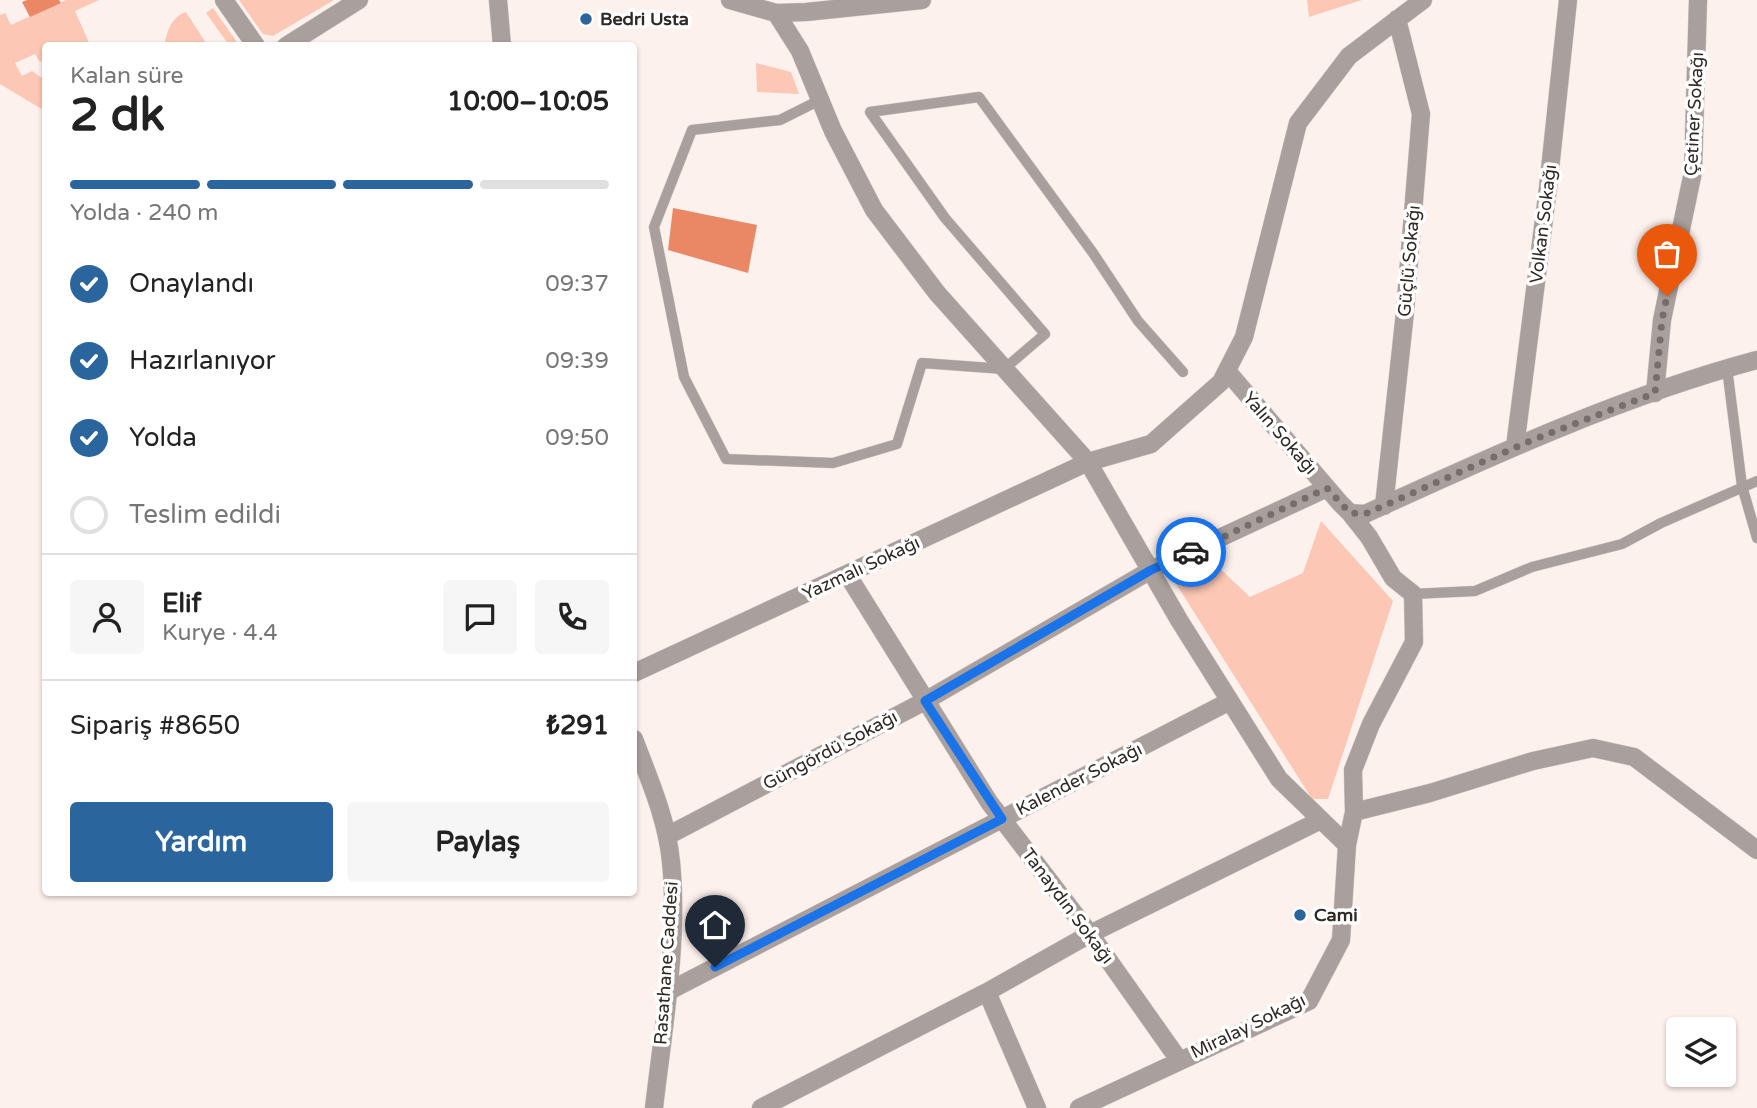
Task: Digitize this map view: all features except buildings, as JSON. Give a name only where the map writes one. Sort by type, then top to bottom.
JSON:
[{"type":"street","points":[[224,0],[253,42]]},
{"type":"street","points":[[292,42],[359,0]]},
{"type":"street","points":[[498,0],[502,42]]},
{"type":"street","points":[[730,0],[776,13],[922,0]]},
{"type":"street","name":"Yazmalı Sokağı","points":[[637,672],[1088,462],[1151,444],[1221,383],[1244,337],[1298,123],[1349,56],[1423,0]]},
{"type":"street","name":"Volkan Sokağı","points":[[1515,447],[1548,188],[1567,0]]},
{"type":"street","name":"Çetiner Sokağı","points":[[1655,393],[1662,320],[1693,173],[1698,0]]},
{"type":"street","points":[[776,13],[800,51],[833,131],[874,210],[937,293],[1088,462],[1179,620],[1279,779],[1347,845]]},
{"type":"street","name":"Güçlü Sokağı","points":[[1384,506],[1405,312],[1421,114],[1397,19]]},
{"type":"street","points":[[1350,513],[1365,514],[1515,447],[1655,393],[1757,360]]},
{"type":"street","name":"Yalın Sokağı","points":[[1227,371],[1350,513],[1369,537],[1392,578],[1413,594]]},
{"type":"street","name":"Güngördü Sokağı","points":[[667,836],[925,701],[1151,570],[1327,488]]},
{"type":"street","name":"Tanaydın Sokağı","points":[[847,574],[1002,819],[1090,934],[1179,1060]]},
{"type":"street","name":"Miralay Sokağı","points":[[1079,1108],[1309,1001],[1341,940],[1347,845],[1354,812],[1353,770],[1371,724],[1414,642],[1413,594]]},
{"type":"street","name":"Kalender Sokağı","points":[[667,992],[1230,701]]},
{"type":"street","name":"Rasathane Caddesi","points":[[637,747],[667,836],[673,890],[667,992],[654,1108]]},
{"type":"street","points":[[1354,812],[1430,793],[1533,761],[1593,748],[1634,757],[1757,850]]},
{"type":"street","points":[[761,1108],[987,992],[1090,934],[1321,820]]},
{"type":"street","points":[[987,992],[1037,1108]]},
{"type":"lane","points":[[820,100],[780,120],[692,130],[654,227],[684,377],[726,459],[834,463],[897,444],[922,363],[1004,369],[1045,334],[945,218],[870,112],[979,97],[1093,253],[1138,321],[1183,372]]},
{"type":"lane","points":[[1727,368],[1742,486],[1757,538]]},
{"type":"lane","points":[[1413,594],[1475,591],[1532,567],[1622,544],[1661,523],[1757,481]]},
{"type":"shaded area","points":[[59,0],[61,3],[30,17],[22,2]]},
{"type":"shaded area","points":[[66,0],[99,0],[75,11],[89,42],[42,42],[42,61],[35,54],[15,63],[22,76],[32,71],[42,78],[42,109],[0,84],[0,15],[5,13],[11,25]]},
{"type":"shaded area","points":[[239,0],[334,0],[273,36],[263,34]]},
{"type":"shaded area","points":[[1307,0],[1362,0],[1309,17]]},
{"type":"shaded area","points":[[213,8],[237,42],[227,42],[206,13]]},
{"type":"shaded area","points":[[186,12],[205,42],[165,42],[171,24]]},
{"type":"shaded area","points":[[756,63],[791,72],[799,94],[757,92]]},
{"type":"shaded area","points":[[673,208],[757,225],[748,273],[668,250]]},
{"type":"shaded area","points":[[1321,521],[1393,601],[1328,799],[1312,799],[1168,571],[1212,561],[1250,597],[1303,573]]},
{"type":"way so far","points":[[1191,552],[1327,488],[1350,513],[1365,514],[1530,441],[1655,393],[1667,296]]},
{"type":"place","name":"Bedri Usta","points":[[586,19]]},
{"type":"place","name":"Cami","points":[[1300,915]]},
{"type":"route","points":[[715,967],[1002,819],[925,701],[1151,570],[1191,552]]}]
